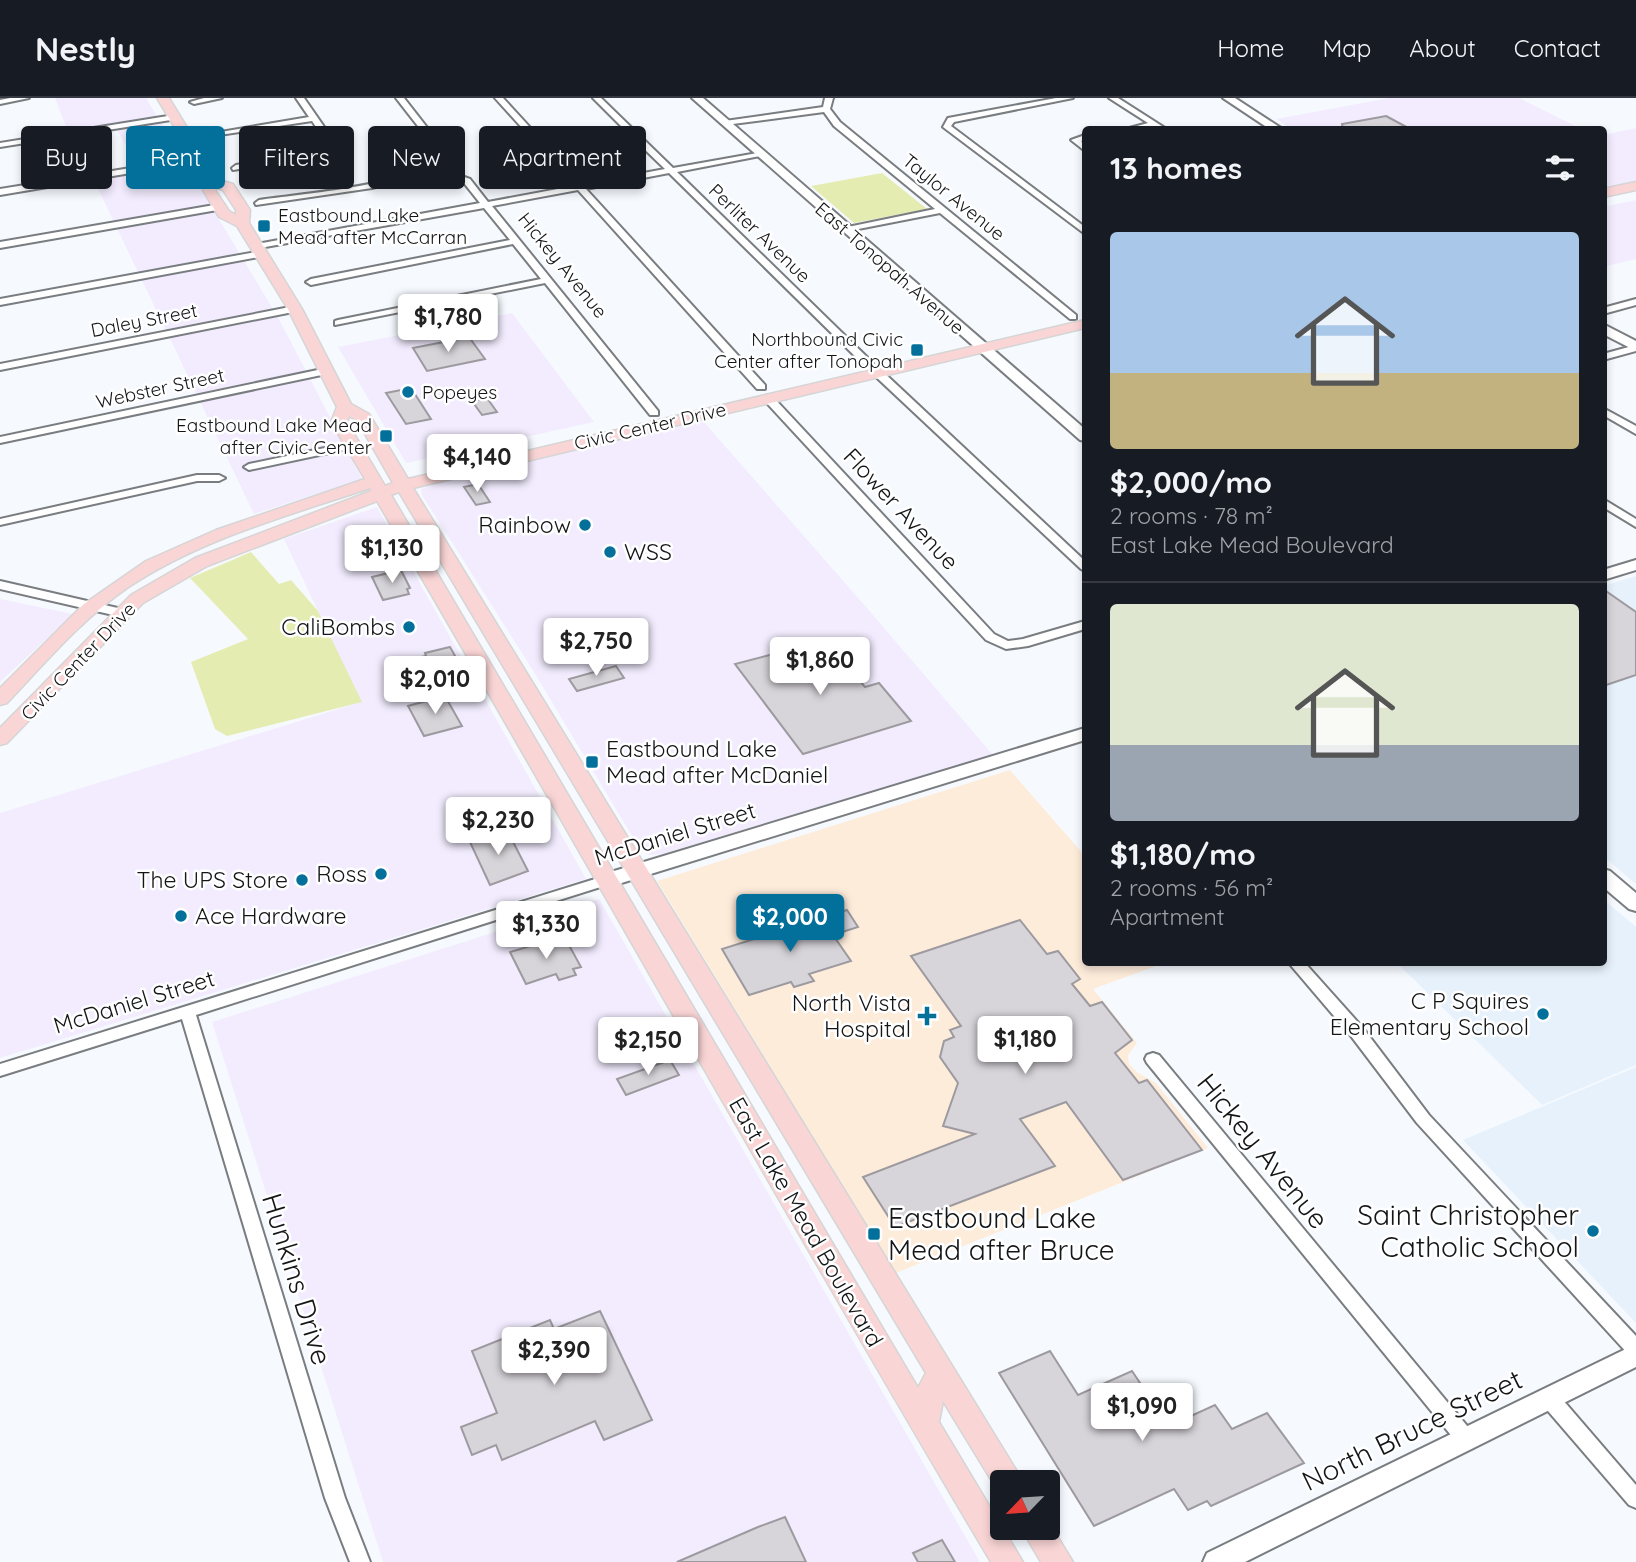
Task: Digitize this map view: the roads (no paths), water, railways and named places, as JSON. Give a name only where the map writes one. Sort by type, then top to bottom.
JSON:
[{"type":"main road","name":"East Lake Mead Boulevard","points":[[163,98],[179,126]]},
{"type":"main road","name":"East Lake Mead Boulevard","points":[[225,186],[229,187],[243,210],[242,223]]},
{"type":"main road","name":"East Lake Mead Boulevard","points":[[210,189],[224,214],[242,223],[295,309],[345,407],[363,417],[389,483],[489,674],[863,1323],[925,1421],[1008,1562]]},
{"type":"main road","points":[[1607,199],[1633,190]]},
{"type":"main road","name":"Civic Center Drive","points":[[0,699],[91,607],[148,569],[206,540],[389,483],[654,413],[764,393],[1081,318]]},
{"type":"main road","name":"Civic Center Drive","points":[[0,739],[122,612],[137,599],[201,562],[389,483],[713,411],[819,374],[873,368]]},
{"type":"main road","name":"East Lake Mead Boulevard","points":[[345,407],[339,422],[353,445],[389,483],[513,668],[1001,1470]]},
{"type":"main road","points":[[489,674],[513,668]]},
{"type":"main road","points":[[721,1075],[722,1044],[729,1023]]},
{"type":"main road","points":[[925,1421],[932,1386],[942,1375]]},
{"type":"main road","points":[[1044,1540],[1058,1562]]},
{"type":"street","points":[[0,102],[25,98]]},
{"type":"street","points":[[194,102],[218,98]]},
{"type":"street","points":[[236,168],[331,150],[334,147],[300,98]]},
{"type":"street","points":[[400,98],[422,126]]},
{"type":"street","points":[[499,98],[525,126]]},
{"type":"street","name":"Perliter Avenue","points":[[597,98],[626,126]]},
{"type":"street","name":"East Tonopah Avenue","points":[[697,98],[1082,434]]},
{"type":"street","points":[[725,123],[826,109],[829,98]]},
{"type":"street","points":[[1069,98],[948,122],[947,127],[1082,229]]},
{"type":"street","points":[[1113,98],[1159,126]]},
{"type":"street","points":[[1228,98],[1273,126]]},
{"type":"street","name":"Taylor Avenue","points":[[826,109],[837,124],[943,211],[1081,318]]},
{"type":"street","points":[[0,145],[174,117]]},
{"type":"street","points":[[225,132],[315,118]]},
{"type":"street","points":[[1146,126],[1156,124]]},
{"type":"street","name":"Perliter Avenue","points":[[646,146],[873,368],[1082,564]]},
{"type":"street","points":[[646,175],[760,154]]},
{"type":"street","points":[[0,192],[126,171]]},
{"type":"street","name":"Hickey Avenue","points":[[465,180],[654,413]]},
{"type":"street","points":[[259,203],[368,184]]},
{"type":"street","points":[[0,302],[570,189]]},
{"type":"street","name":"Flower Avenue","points":[[582,189],[764,393],[990,637],[1006,645],[1024,643],[1082,626]]},
{"type":"street","points":[[0,245],[220,207]]},
{"type":"street","points":[[846,230],[943,211]]},
{"type":"street","points":[[312,282],[516,241]]},
{"type":"street","points":[[338,323],[548,280]]},
{"type":"street","points":[[1607,310],[1636,302]]},
{"type":"street","name":"Daley Street","points":[[0,367],[295,309]]},
{"type":"street","points":[[1607,319],[1636,336]]},
{"type":"street","points":[[1607,330],[1636,348]]},
{"type":"street","points":[[1607,356],[1636,348]]},
{"type":"street","name":"Webster Street","points":[[0,440],[327,371]]},
{"type":"street","points":[[1607,413],[1636,431]]},
{"type":"street","points":[[249,467],[353,445]]},
{"type":"street","points":[[0,522],[197,478],[219,478]]},
{"type":"street","points":[[1607,505],[1636,524]]},
{"type":"street","points":[[1607,574],[1636,565]]},
{"type":"street","points":[[0,585],[122,612]]},
{"type":"street","name":"McDaniel Street","points":[[0,1070],[637,871],[1082,736]]},
{"type":"street","points":[[1607,879],[1636,904]]},
{"type":"street","points":[[1299,966],[1357,1032],[1423,1119],[1636,1349]]},
{"type":"street","name":"Hunkins Drive","points":[[187,1011],[335,1498],[360,1562]]},
{"type":"street","name":"Hickey Avenue","points":[[1153,1059],[1466,1439]]},
{"type":"street","name":"North Bruce Street","points":[[1217,1562],[1636,1355]]},
{"type":"street","points":[[1549,1398],[1636,1499]]},
{"type":"place","name":"Eastbound Lake Mead after McCarran","points":[[264,226]]},
{"type":"place","name":"Northbound Civic Center after Tonopah","points":[[917,350]]},
{"type":"place","name":"Popeyes","points":[[408,392]]},
{"type":"place","name":"Eastbound Lake Mead after Civic Center","points":[[386,436]]},
{"type":"place","name":"Rainbow","points":[[585,525]]},
{"type":"place","name":"WSS","points":[[610,552]]},
{"type":"place","name":"CaliBombs","points":[[409,627]]},
{"type":"place","name":"Eastbound Lake Mead after McDaniel","points":[[592,762]]},
{"type":"place","name":"Ross","points":[[381,874]]},
{"type":"place","name":"The UPS Store","points":[[302,880]]},
{"type":"place","name":"Ace Hardware","points":[[181,916]]},
{"type":"place","name":"C P Squires Elementary School","points":[[1543,1014]]},
{"type":"place","name":"North Vista Hospital","points":[[927,1016]]},
{"type":"place","name":"Saint Christopher Catholic School","points":[[1593,1231]]},
{"type":"place","name":"Eastbound Lake Mead after Bruce","points":[[874,1234]]}]
